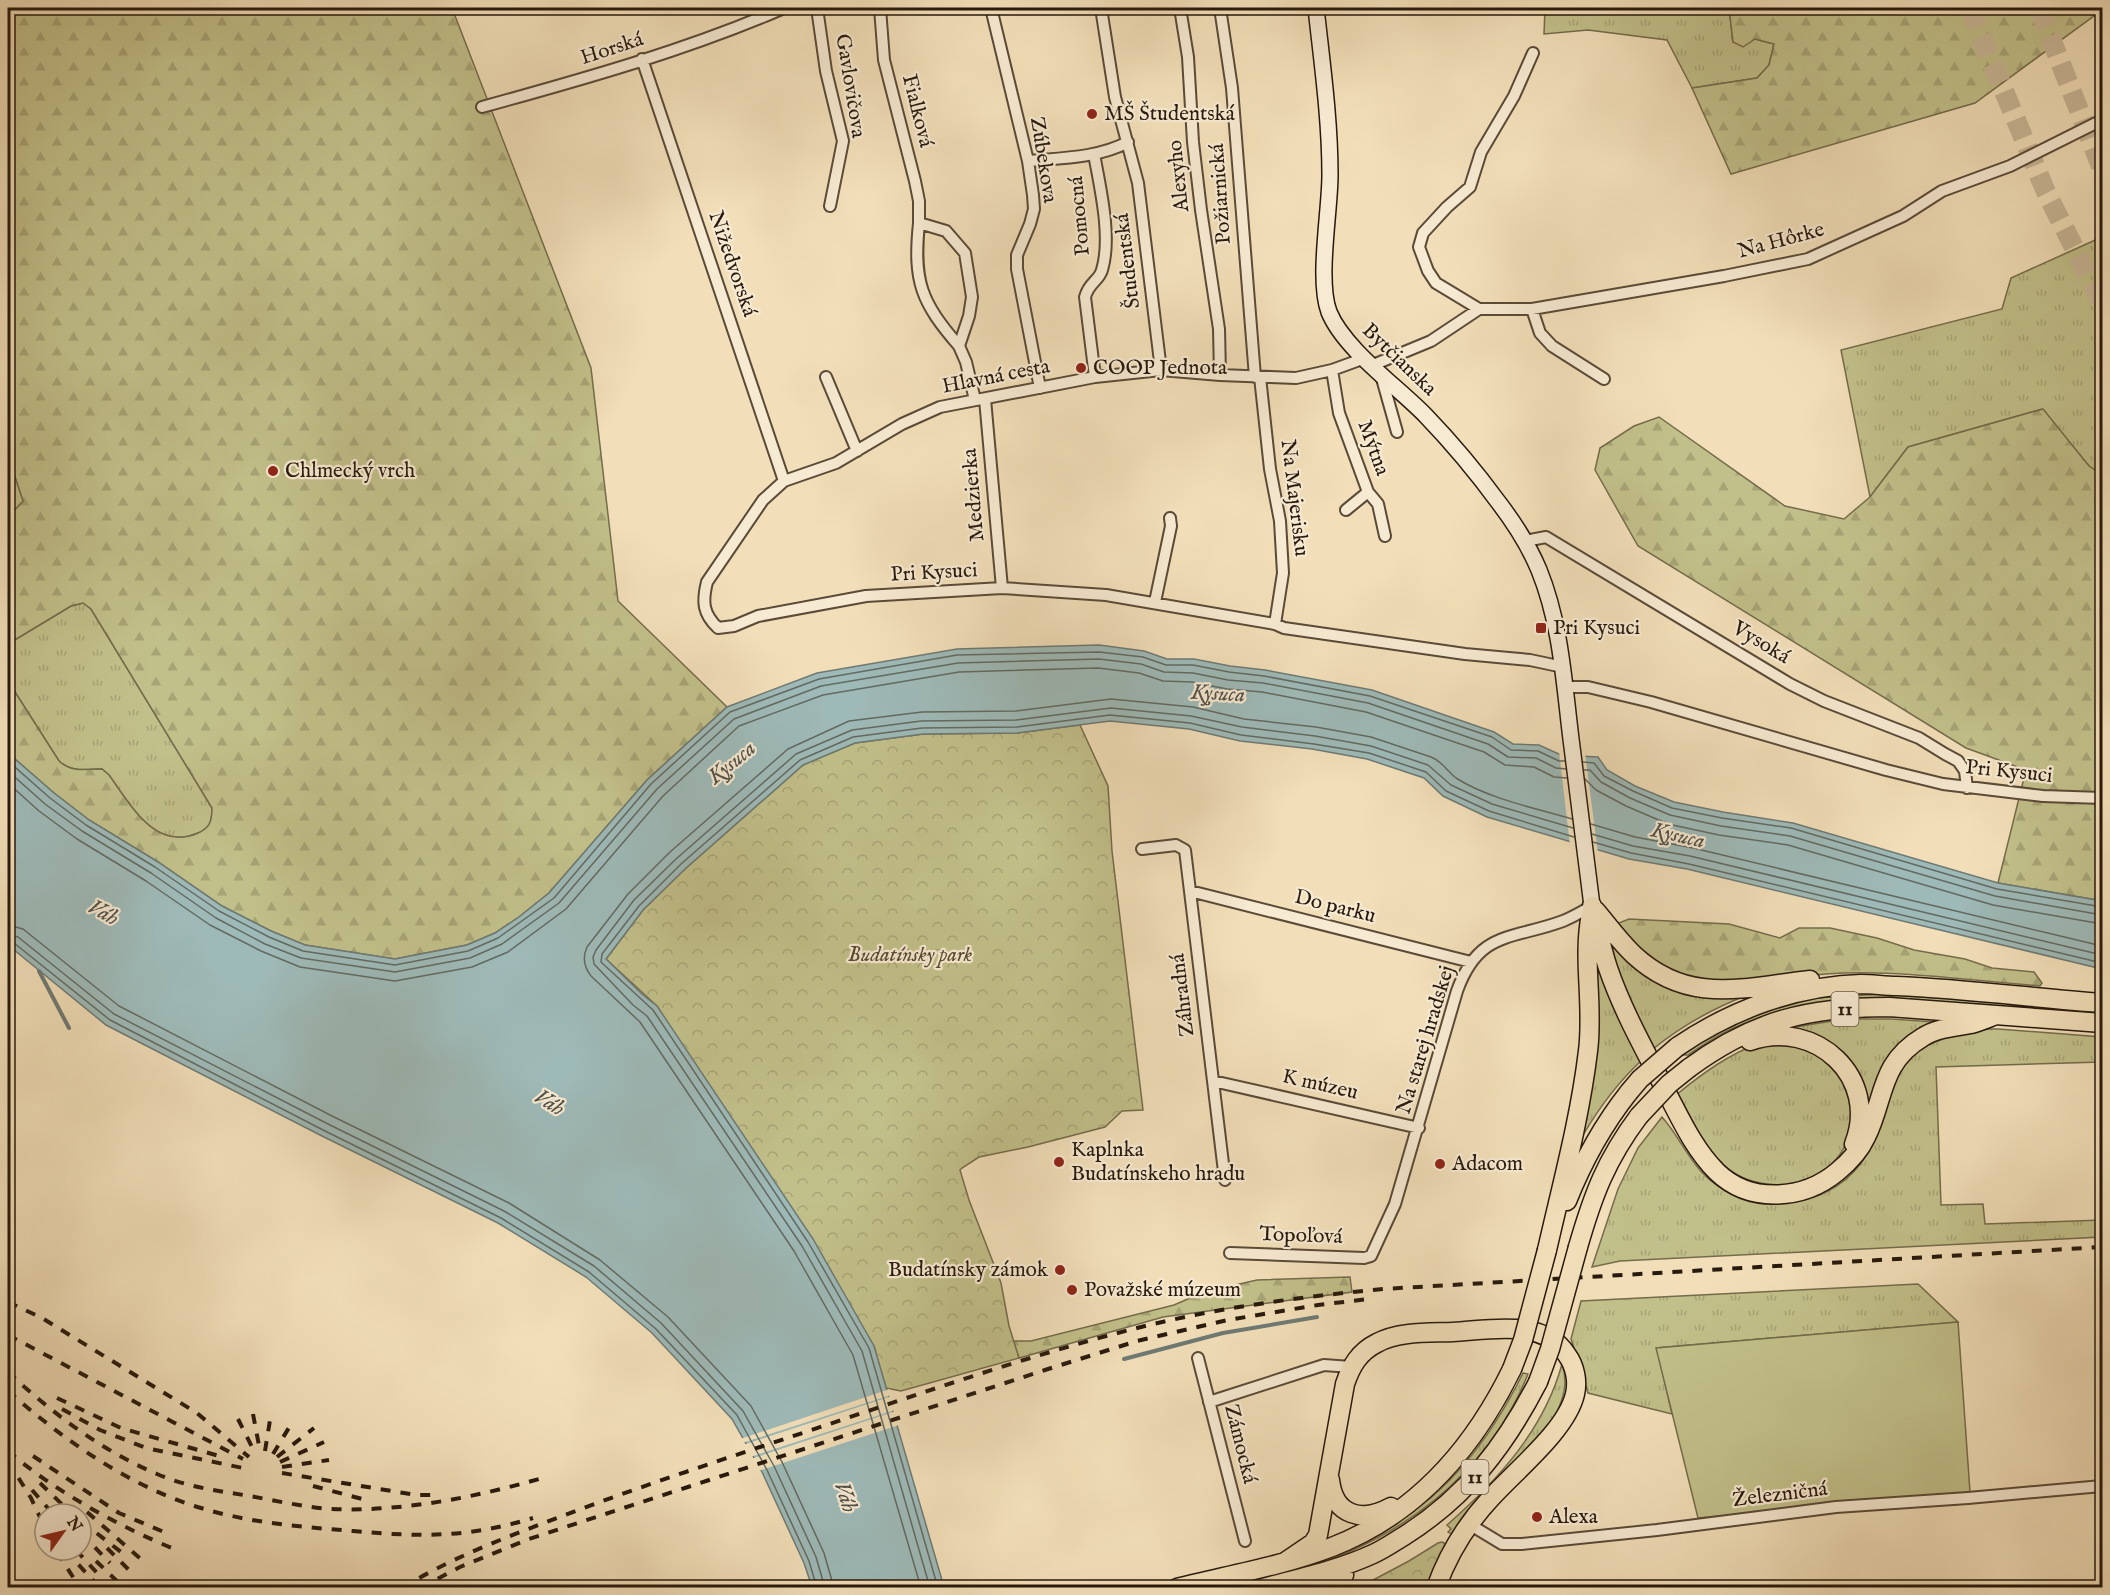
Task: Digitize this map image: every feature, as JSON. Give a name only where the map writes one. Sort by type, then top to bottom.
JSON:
[{"type":"main road","name":"Bytčianska","points":[[1316,8],[1329,148],[1330,176],[1325,268],[1327,304],[1338,328],[1446,437],[1499,502],[1526,541],[1545,587],[1557,632],[1592,906]]},
{"type":"main road","points":[[1592,906],[1634,955],[1666,977],[1693,987],[1730,990],[1836,978],[1860,984]]},
{"type":"main road","points":[[1592,906],[1608,968],[1621,1001],[1689,1134],[1702,1156],[1718,1173],[1731,1183],[1749,1191],[1784,1195],[1816,1186],[1839,1171],[1861,1147],[1884,1082],[1892,1066],[1902,1056],[1923,1037],[1996,1015]]},
{"type":"main road","points":[[1547,1250],[1581,1094],[1588,1050],[1590,984],[1586,937],[1592,906]]},
{"type":"main road","name":"11","points":[[1178,1587],[1285,1562],[1321,1551],[1363,1533],[1398,1512],[1457,1456],[1478,1431],[1512,1369],[1547,1250],[1586,1157],[1610,1116],[1629,1092],[1640,1079],[1677,1047],[1717,1022],[1761,1004],[1807,992],[1860,984],[1945,988],[2103,1003]]},
{"type":"main road","name":"11","points":[[1263,1587],[1322,1572],[1385,1548],[1427,1521],[1471,1482],[1506,1438],[1538,1382],[1550,1349],[1588,1210],[1613,1152],[1639,1116],[1669,1084],[1696,1063],[1741,1035],[1786,1017],[1813,1012],[1889,1007],[2103,1023]]},
{"type":"main road","points":[[1696,1063],[1761,1037],[1773,1035],[1802,1038],[1827,1050],[1838,1059],[1846,1071],[1858,1097],[1859,1124],[1856,1140],[1847,1162]]},
{"type":"main road","points":[[1285,1562],[1316,1540],[1342,1399],[1351,1367],[1362,1353],[1378,1342],[1391,1338],[1433,1333],[1520,1329],[1538,1333],[1551,1339],[1564,1350],[1571,1360],[1576,1380],[1575,1393],[1566,1416],[1469,1524],[1444,1566],[1436,1587]]},
{"type":"main road","points":[[1329,1475],[1336,1501],[1348,1512],[1358,1515],[1376,1514],[1429,1485]]},
{"type":"main road","points":[[1319,1587],[1376,1559],[1385,1548]]},
{"type":"street","name":"Horská","points":[[483,107],[563,85],[731,31],[784,8]]},
{"type":"street","name":"Gavlovičova","points":[[817,8],[825,71],[843,141],[830,206]]},
{"type":"street","name":"Fialková","points":[[880,8],[884,60],[919,201],[918,274],[926,302],[938,322],[959,346],[980,400]]},
{"type":"street","name":"Zúbekova","points":[[991,8],[1028,161],[1034,209],[1017,255],[1017,269],[1040,388]]},
{"type":"street","name":"Študentská","points":[[1101,8],[1115,98],[1138,183],[1161,370]]},
{"type":"street","name":"Alexyho","points":[[1180,8],[1188,57],[1201,210],[1219,329],[1220,375]]},
{"type":"street","name":"Požiarnická","points":[[1220,8],[1232,88],[1258,377]]},
{"type":"street","points":[[1397,432],[1373,365],[1431,341],[1479,309],[1436,283],[1428,271],[1419,247],[1423,233],[1470,187],[1481,152],[1501,121],[1533,53]]},
{"type":"street","name":"Nižedvorská","points":[[642,59],[784,481]]},
{"type":"street","name":"Na Hôrke","points":[[1479,309],[1532,309],[1692,282],[1808,259],[1903,216],[1942,191],[2010,166],[2103,120]]},
{"type":"street","points":[[1028,161],[1094,154],[1113,150],[1128,142]]},
{"type":"street","name":"Pomocná","points":[[1094,154],[1105,226],[1106,256],[1101,274],[1088,287],[1085,297],[1095,377]]},
{"type":"street","points":[[919,223],[946,231],[965,253],[972,297],[969,316],[959,346]]},
{"type":"street","points":[[1532,309],[1539,333],[1552,346],[1604,379]]},
{"type":"street","name":"Hlavná cesta","points":[[718,628],[705,613],[704,595],[707,582],[763,500],[784,481],[836,463],[902,424],[940,407],[1095,377],[1161,370],[1296,378],[1332,370],[1373,365]]},
{"type":"street","name":"Mýtna","points":[[1332,370],[1339,413],[1368,492],[1378,504],[1385,536]]},
{"type":"street","points":[[826,377],[857,451]]},
{"type":"street","name":"Na Majerisku","points":[[1258,377],[1270,469],[1280,521],[1283,573],[1275,624]]},
{"type":"street","name":"Medzierka","points":[[980,400],[1002,588]]},
{"type":"street","points":[[1346,510],[1368,492]]},
{"type":"street","points":[[1155,602],[1171,526],[1170,518]]},
{"type":"street","name":"Vysoká","points":[[1526,541],[1546,537],[1790,684],[1919,738],[1958,761],[1965,771],[1967,788]]},
{"type":"street","name":"Pri Kysuci","points":[[718,628],[734,626],[758,616],[866,596],[1002,588],[1106,595],[1275,624],[1284,628],[1465,654],[1530,660],[1563,667]]},
{"type":"street","name":"Pri Kysuci","points":[[1565,687],[1588,687],[1651,702],[1886,770],[1943,784],[2066,797],[2103,798]]},
{"type":"street","name":"Záhradná","points":[[1142,849],[1176,845],[1185,850],[1225,1180]]},
{"type":"street","name":"Do parku","points":[[1190,891],[1470,962]]},
{"type":"street","name":"Na starej hradskej","points":[[1371,1256],[1395,1204],[1457,992],[1470,962],[1479,953],[1514,934],[1564,921],[1592,906]]},
{"type":"street","name":"K múzeu","points":[[1213,1081],[1419,1128]]},
{"type":"street","name":"Topoľová","points":[[1230,1252],[1364,1258],[1371,1256]]},
{"type":"street","name":"Zámocká","points":[[1198,1358],[1245,1541]]},
{"type":"street","points":[[1209,1402],[1324,1365],[1351,1367]]},
{"type":"street","name":"Železničná","points":[[1469,1524],[1502,1544],[1522,1544],[1657,1530],[1836,1507],[2103,1486]]},
{"type":"green space","points":[[8,8],[452,8],[591,368],[618,601],[727,707],[647,780],[549,893],[495,933],[467,945],[395,959],[305,945],[222,906],[158,862],[89,820],[8,753],[8,681],[59,761],[74,769],[102,769],[135,811],[156,831],[169,836],[183,837],[202,831],[211,820],[212,808],[91,609],[83,603],[71,606],[8,644],[8,517],[23,501],[14,474],[8,464]]},
{"type":"green space","points":[[1545,8],[1729,8],[1733,42],[1755,39],[1774,44],[1769,65],[1757,78],[1692,88],[1667,40],[1588,30],[1544,34]]},
{"type":"green space","points":[[1729,8],[2102,8],[2102,10],[1975,103],[1731,174],[1692,88],[1757,78],[1769,65],[1774,44],[1755,39],[1743,47],[1733,42]]},
{"type":"green space","points":[[2102,237],[2102,475],[2089,466],[2042,409],[1908,447],[1870,497],[1841,350],[2002,309],[2011,278]]},
{"type":"green space","points":[[2043,409],[2089,466],[2102,475],[2102,901],[1998,883],[2026,770],[1966,748],[1638,546],[1595,470],[1600,448],[1634,426],[1659,417],[1785,506],[1844,519],[1870,497],[1908,447]]},
{"type":"green space","points":[[8,464],[14,474],[23,501],[8,517]]},
{"type":"green space","points":[[83,603],[91,609],[212,808],[210,824],[202,831],[183,837],[169,836],[156,831],[135,811],[102,769],[74,769],[64,765],[59,761],[8,681],[8,644],[71,606]]},
{"type":"green space","name":"Budatínsky park","points":[[1080,725],[1108,786],[1112,851],[1143,1110],[1122,1111],[1105,1127],[979,1157],[960,1170],[1001,1283],[1009,1326],[1019,1358],[901,1391],[886,1388],[874,1346],[657,1006],[606,959],[643,910],[685,869],[803,765],[855,743],[923,734],[1017,733]]},
{"type":"green space","points":[[1629,919],[1729,924],[1780,938],[1799,928],[1830,928],[1877,938],[1914,950],[1965,959],[1992,968],[2034,972],[2042,983],[2040,986],[1867,973],[1824,974],[1737,982],[1696,980],[1669,971],[1644,953],[1616,924]]},
{"type":"green space","points":[[1605,931],[1745,996],[1697,1019],[1653,1049],[1627,998]]},
{"type":"green space","points":[[1590,939],[1642,1060],[1610,1096],[1583,1135]]},
{"type":"green space","points":[[1884,994],[2034,1004],[2036,1009],[1884,1000],[1809,1005],[1772,1014],[1736,1027],[1688,1055],[1684,1055],[1684,1051],[1754,1013],[1813,998]]},
{"type":"green space","points":[[1845,1019],[1935,1022],[1923,1029],[1868,1114],[1862,1090],[1795,1029],[1795,1027]]},
{"type":"green space","points":[[1964,1029],[1998,1029],[2102,1037],[2102,1062],[1936,1067],[1941,1205],[1983,1204],[1985,1224],[2102,1220],[2102,1237],[1620,1261],[1592,1267],[1618,1189],[1638,1148],[1662,1117],[1699,1169],[1715,1184],[1734,1195],[1755,1201],[1776,1203],[1797,1202],[1818,1196],[1837,1186],[1854,1172],[1867,1154],[1897,1071],[1918,1048],[1936,1038]]},
{"type":"green space","points":[[1762,1042],[1794,1042],[1808,1046],[1843,1074],[1849,1096],[1851,1123],[1845,1146],[1832,1164],[1813,1177],[1791,1184],[1767,1184],[1743,1177],[1721,1163],[1701,1140],[1676,1095],[1738,1052]]},
{"type":"green space","points":[[1350,1277],[1352,1292],[1163,1317],[1019,1358],[1013,1341],[1031,1341],[1174,1305],[1204,1292],[1257,1280]]},
{"type":"green space","points":[[1918,1284],[1958,1322],[1657,1348],[1672,1414],[1588,1393],[1571,1339],[1581,1301]]},
{"type":"green space","points":[[1958,1322],[1970,1492],[1698,1518],[1656,1348]]},
{"type":"green space","points":[[1562,1364],[1565,1384],[1561,1403],[1551,1422],[1537,1441],[1474,1505],[1451,1534],[1448,1532],[1451,1529],[1447,1525],[1501,1472],[1531,1432],[1544,1411]]},
{"type":"green space","points":[[1523,1373],[1528,1374],[1510,1411],[1489,1444],[1464,1473],[1435,1500],[1404,1522],[1370,1542],[1296,1571],[1251,1582],[1206,1588],[1367,1538],[1404,1518],[1446,1484],[1464,1464],[1496,1420]]},
{"type":"green space","points":[[1438,1543],[1446,1544],[1427,1587],[1358,1588]]},
{"type":"water","points":[[1099,645],[1144,651],[1167,659],[1194,659],[1372,690],[1494,732],[1513,744],[1539,745],[1561,755],[1598,757],[1607,770],[1635,786],[1674,802],[1793,823],[1998,883],[2102,901],[2102,969],[1687,869],[1629,859],[1487,817],[1443,796],[1424,778],[1367,759],[1312,749],[1240,741],[1189,729],[1110,721],[1017,733],[923,734],[855,743],[803,765],[685,869],[643,910],[606,959],[657,1006],[813,1239],[874,1346],[944,1587],[812,1587],[804,1563],[762,1472],[732,1419],[652,1333],[586,1277],[498,1223],[106,1025],[8,945],[8,753],[89,820],[158,862],[222,906],[305,945],[395,959],[467,945],[495,933],[519,917],[549,893],[647,780],[727,707],[817,673],[957,649]]},
{"type":"pier","points":[[1559,751],[1585,753],[1598,853],[1570,845]]},
{"type":"pier","points":[[890,1389],[891,1395],[742,1443],[740,1439]]},
{"type":"pier","points":[[892,1396],[895,1410],[750,1457],[743,1445]]},
{"type":"pier","points":[[896,1411],[899,1425],[758,1471],[751,1459]]},
{"type":"waterway","points":[[39,971],[69,1028]]},
{"type":"waterway","points":[[1124,1359],[1223,1333],[1317,1317]]},
{"type":"tunnel","points":[[1971,8],[2046,192],[2102,303]]},
{"type":"tunnel","points":[[2039,8],[2102,169]]},
{"type":"railway","points":[[402,1588],[439,1567],[498,1541],[660,1481],[1040,1355],[1133,1329],[1195,1315],[1289,1300],[1383,1289],[2102,1247]]},
{"type":"railway","points":[[420,1588],[460,1567],[529,1539],[1137,1341],[1228,1320],[1369,1299]]},
{"type":"railway","points":[[8,1302],[42,1318],[197,1413],[249,1457]]},
{"type":"railway","points":[[8,1335],[243,1459]]},
{"type":"railway","points":[[8,1372],[78,1430],[117,1454],[168,1478],[203,1488],[311,1507],[358,1509],[440,1502],[546,1477]]},
{"type":"railway","points":[[8,1391],[74,1444],[98,1460],[174,1499],[220,1513],[295,1526],[422,1535],[487,1529],[533,1518]]},
{"type":"railway","points":[[57,1398],[121,1428],[219,1456]]},
{"type":"railway","points":[[62,1409],[100,1430],[146,1448],[243,1468]]},
{"type":"railway","points":[[253,1414],[260,1451]]},
{"type":"railway","points":[[265,1451],[271,1414]]},
{"type":"railway","points":[[238,1419],[255,1453]]},
{"type":"railway","points":[[273,1454],[293,1421]]},
{"type":"railway","points":[[277,1457],[314,1428]]},
{"type":"railway","points":[[280,1462],[324,1442]]},
{"type":"railway","points":[[8,1451],[26,1466],[88,1507],[133,1531],[177,1550]]},
{"type":"railway","points":[[33,1456],[119,1513],[171,1535]]},
{"type":"railway","points":[[282,1467],[329,1460]]},
{"type":"railway","points":[[8,1461],[33,1502]]},
{"type":"railway","points":[[282,1473],[416,1495],[434,1495]]},
{"type":"railway","points":[[40,1483],[60,1502]]},
{"type":"railway","points":[[313,1486],[366,1500]]},
{"type":"railway","points":[[32,1490],[42,1502]]},
{"type":"railway","points":[[93,1517],[143,1561]]},
{"type":"railway","points":[[93,1530],[121,1552]]},
{"type":"railway","points":[[93,1545],[110,1563]]},
{"type":"railway","points":[[107,1548],[131,1572]]},
{"type":"railway","points":[[96,1561],[120,1584]]},
{"type":"railway","points":[[63,1562],[80,1588]]},
{"type":"railway","points":[[76,1562],[100,1588]]},
{"type":"railway","points":[[87,1562],[98,1574]]},
{"type":"place","name":"MŠ Študentská","points":[[1092,114]]},
{"type":"place","name":"COOP Jednota","points":[[1081,368]]},
{"type":"place","name":"Chlmecký vrch","points":[[273,471]]},
{"type":"place","name":"Pri Kysuci","points":[[1541,628]]},
{"type":"place","name":"Kaplnka Budatínskeho hradu","points":[[1059,1162]]},
{"type":"place","name":"Adacom","points":[[1440,1164]]},
{"type":"place","name":"Budatínsky zámok","points":[[1060,1270]]},
{"type":"place","name":"Považské múzeum","points":[[1072,1290]]},
{"type":"place","name":"Alexa","points":[[1537,1517]]},
{"type":"water label","name":"Kysuca","points":[[1218,694]]},
{"type":"water label","name":"Kysuca","points":[[732,763]]},
{"type":"water label","name":"Kysuca","points":[[1678,836]]},
{"type":"water label","name":"Váh","points":[[103,913]]},
{"type":"water label","name":"Váh","points":[[549,1103]]},
{"type":"water label","name":"Váh","points":[[845,1497]]}]
